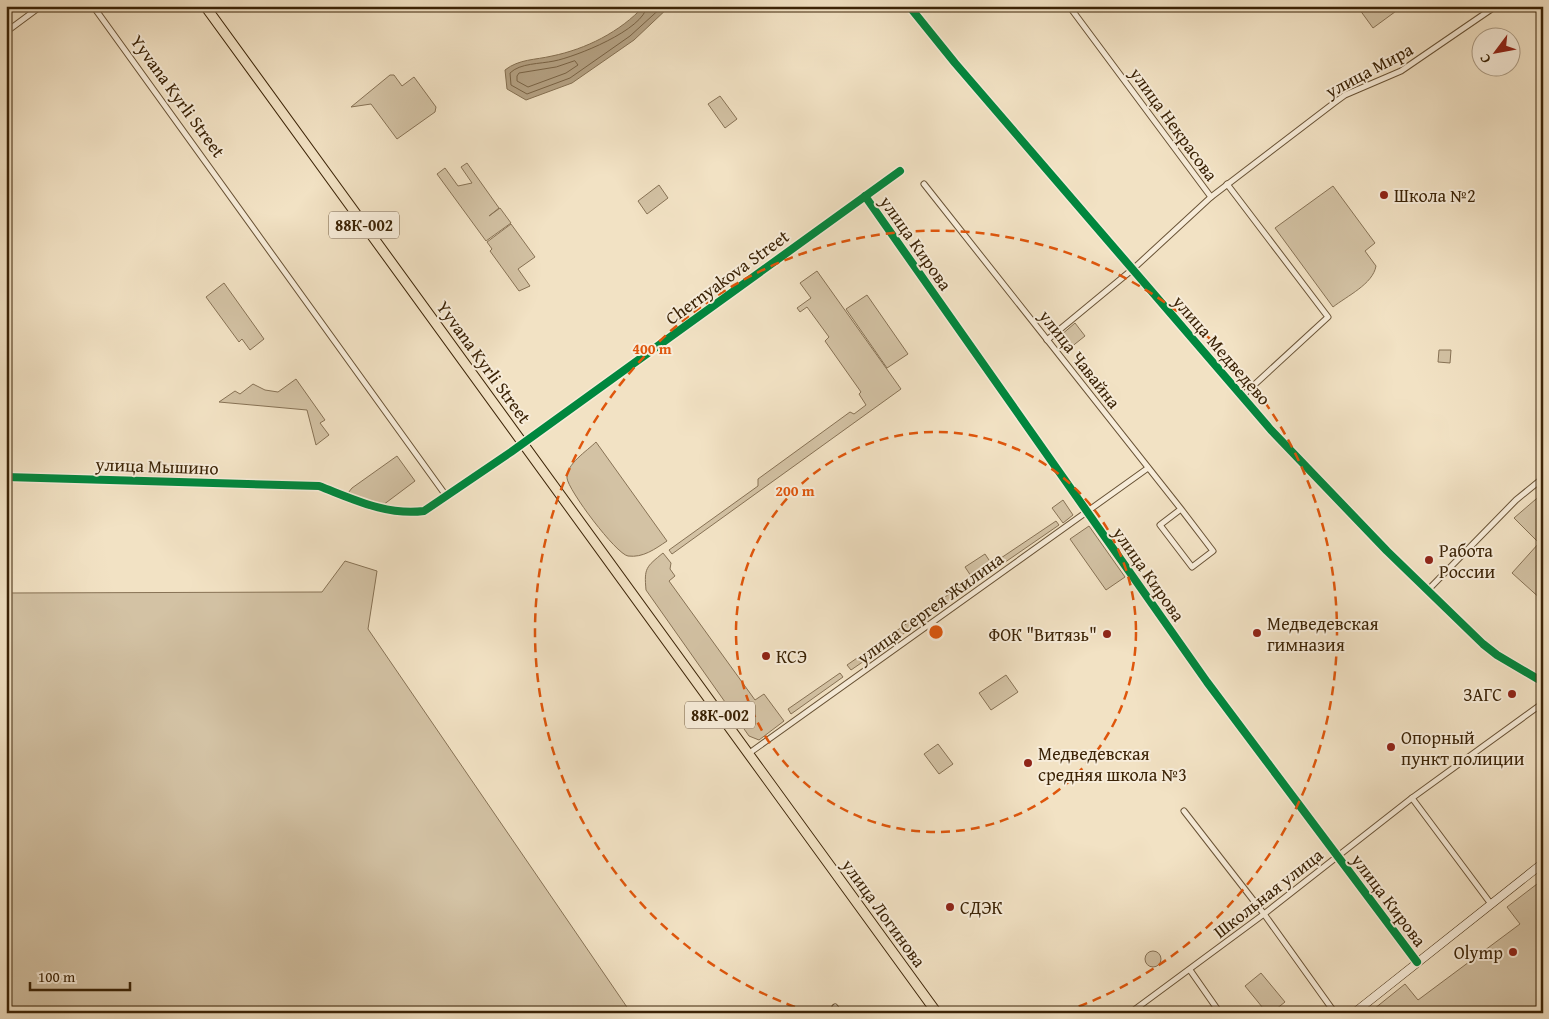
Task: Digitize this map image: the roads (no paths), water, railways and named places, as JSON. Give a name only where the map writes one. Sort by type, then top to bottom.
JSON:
[{"type":"main road","name":"Yyvana Kyrli Street","points":[[205,6],[806,833]]},
{"type":"main road","name":"улица Логинова","points":[[806,833],[936,1013]]},
{"type":"main road","points":[[1354,1013],[1543,863]]},
{"type":"street","points":[[6,32],[41,6]]},
{"type":"street","name":"Yyvana Kyrli Street","points":[[93,6],[447,497]]},
{"type":"street","name":"улица Медведево","points":[[909,6],[955,63],[1241,396],[1321,483],[1427,591],[1483,644],[1497,655],[1543,682]]},
{"type":"street","name":"улица Некрасова","points":[[1047,340],[1133,269],[1211,196],[1069,6]]},
{"type":"street","name":"улица Мира","points":[[1211,196],[1334,103],[1346,95],[1401,71],[1496,6]]},
{"type":"street","name":"Chernyakova Street","points":[[447,497],[900,170]]},
{"type":"street","name":"улица Чавайна","points":[[924,184],[1181,509],[1213,552],[1192,567],[1160,525],[1181,509]]},
{"type":"street","points":[[1227,184],[1328,317],[1241,396]]},
{"type":"street","name":"улица Кирова","points":[[864,196],[1207,682],[1418,962]]},
{"type":"street","name":"улица Сергея Жилина","points":[[748,754],[790,726],[1148,468]]},
{"type":"street","name":"улица Мышино","points":[[6,477],[319,486],[342,497],[384,509],[411,513],[424,511],[447,497]]},
{"type":"street","points":[[1427,591],[1516,500],[1543,478]]},
{"type":"street","name":"Школьная улица","points":[[1130,1013],[1264,914],[1412,798],[1543,704]]},
{"type":"street","points":[[1412,798],[1491,904]]},
{"type":"street","points":[[1184,811],[1264,914],[1336,1013]]},
{"type":"street","points":[[1190,970],[1220,1013]]},
{"type":"street","points":[[835,1007],[839,1013]]},
{"type":"water","points":[[644,6],[670,6],[634,40],[572,83],[526,100],[507,89],[505,70],[510,66],[565,53],[590,44],[624,24]]},
{"type":"place","name":"Школа №2","points":[[1384,195]]},
{"type":"place","name":"Работа России","points":[[1429,560]]},
{"type":"place","name":"Медведевская гимназия","points":[[1257,633]]},
{"type":"place","name":"ФОК \"Витязь\"","points":[[1107,634]]},
{"type":"place","name":"КСЭ","points":[[766,656]]},
{"type":"place","name":"ЗАГС","points":[[1512,694]]},
{"type":"place","name":"Опорный пункт полиции","points":[[1391,747]]},
{"type":"place","name":"Медведевская средняя школа №3","points":[[1028,763]]},
{"type":"place","name":"СДЭК","points":[[950,907]]},
{"type":"place","name":"Olymp","points":[[1513,952]]}]
